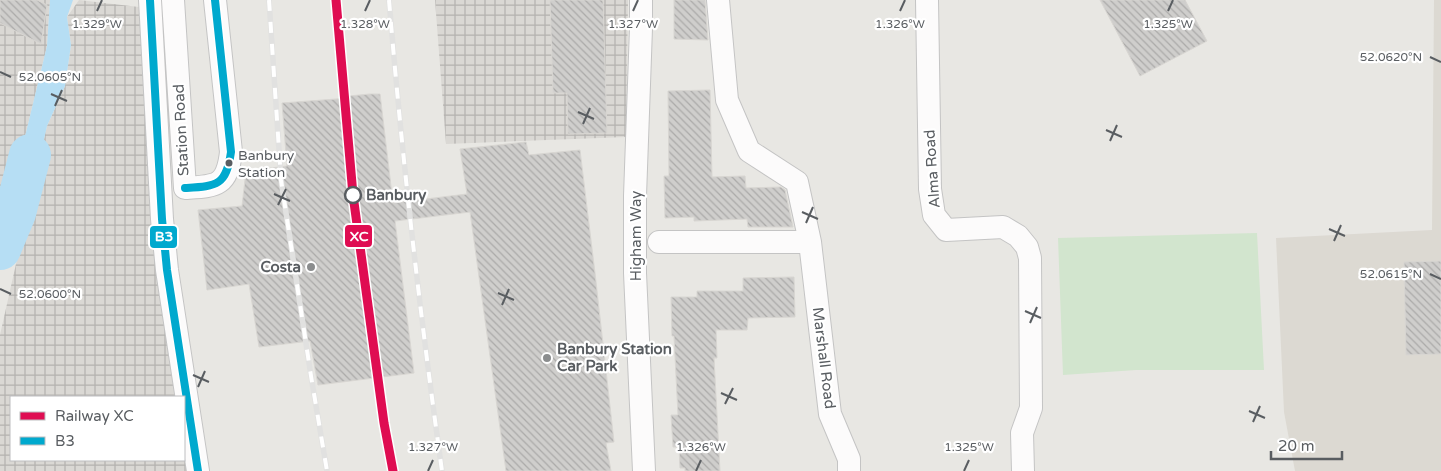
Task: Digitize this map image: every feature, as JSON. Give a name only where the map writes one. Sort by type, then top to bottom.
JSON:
[{"type":"street","points":[[150,0],[167,270],[198,471]]},
{"type":"street","name":"Station Road","points":[[173,0],[185,188],[211,186],[219,182],[230,164],[231,152],[215,0]]},
{"type":"street","name":"Higham Way","points":[[640,0],[641,28],[635,196],[635,273],[644,471]]},
{"type":"street","name":"Marshall Road","points":[[718,0],[727,100],[749,151],[797,182],[810,242],[830,414],[849,459],[849,471]]},
{"type":"street","name":"Alma Road","points":[[927,0],[930,189],[934,215],[946,230],[1003,227],[1018,236],[1027,248],[1030,258],[1031,408],[1022,433],[1023,471]]},
{"type":"street","points":[[659,242],[810,242]]},
{"type":"shaded area","points":[[0,0],[50,0],[47,46],[21,153],[0,212]]},
{"type":"shaded area","points":[[79,0],[139,7],[159,271],[183,396],[10,396],[10,461],[185,461],[185,410],[194,471],[0,471],[0,335],[47,126],[65,86],[71,45],[67,17]]},
{"type":"shaded area","points":[[435,0],[628,0],[626,137],[446,144]]},
{"type":"shaded area","points":[[1434,0],[1441,0],[1441,471],[1295,471],[1284,412],[1276,238],[1432,230]]},
{"type":"green space","points":[[1257,233],[1264,370],[1136,370],[1063,375],[1058,238]]},
{"type":"water","points":[[50,0],[73,0],[67,17],[71,45],[65,86],[47,126],[26,219],[4,204],[21,153],[47,46]]},
{"type":"building","points":[[0,0],[37,0],[47,5],[41,44],[0,23]]},
{"type":"building","points":[[550,0],[603,0],[607,133],[568,134],[567,93],[553,93]]},
{"type":"building","points":[[674,0],[705,0],[708,40],[674,39]]},
{"type":"building","points":[[1100,0],[1185,0],[1207,41],[1140,76]]},
{"type":"building","points":[[710,90],[712,177],[745,176],[746,188],[781,187],[785,190],[793,227],[748,227],[747,219],[694,221],[694,217],[665,218],[664,176],[669,176],[668,91]]},
{"type":"building","points":[[380,94],[393,203],[467,194],[460,149],[526,142],[529,155],[580,150],[614,442],[606,443],[611,471],[506,471],[470,212],[395,221],[414,373],[318,385],[310,341],[259,347],[249,284],[207,290],[198,210],[242,206],[246,171],[287,166],[282,103],[350,98],[349,96]]},
{"type":"building","points":[[1441,261],[1441,354],[1406,355],[1404,262]]},
{"type":"building","points":[[794,277],[795,317],[748,318],[747,330],[716,330],[717,358],[714,358],[720,471],[685,471],[685,468],[680,468],[679,447],[673,447],[671,415],[678,415],[671,297],[697,297],[697,291],[743,291],[743,278]]},
{"type":"waterway","points":[[0,249],[15,213],[30,155]]},
{"type":"railway","points":[[269,0],[281,180],[327,471]]},
{"type":"railway","points":[[389,0],[412,236],[442,471]]},
{"type":"rail line","name":"XC","points":[[336,0],[353,195],[384,423],[393,471]]},
{"type":"transit line","name":"B3","points":[[150,0],[162,219],[167,270],[198,471]]},
{"type":"transit line","name":"B3","points":[[185,188],[212,185],[218,182],[226,172],[231,152],[215,0]]},
{"type":"place","name":"Banbury Station","points":[[229,163]]},
{"type":"place","name":"Banbury","points":[[353,195]]},
{"type":"place","name":"Costa","points":[[311,267]]},
{"type":"place","name":"Banbury Station Car Park","points":[[547,358]]}]
